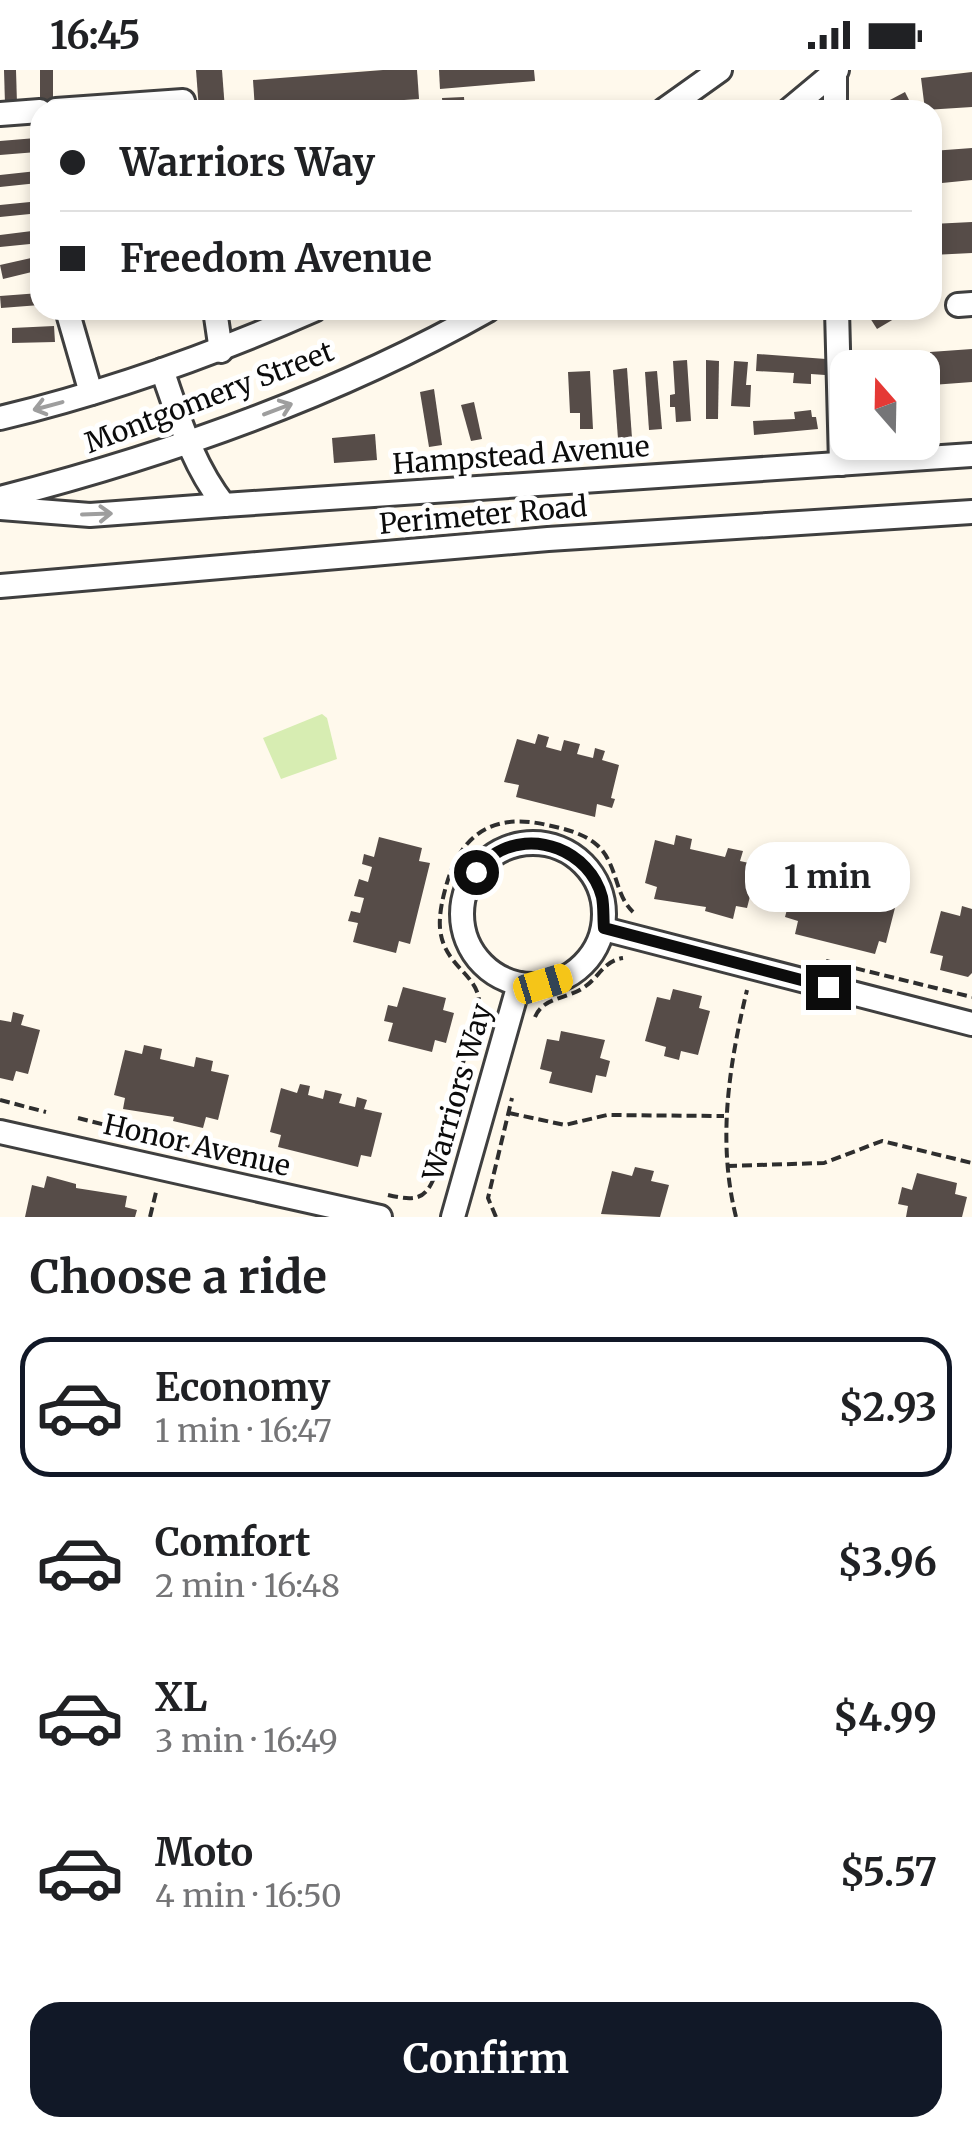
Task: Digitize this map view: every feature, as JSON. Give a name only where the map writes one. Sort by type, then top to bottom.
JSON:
[{"type":"street","points":[[678,100],[720,70]]},
{"type":"street","points":[[801,100],[836,71]]},
{"type":"street","points":[[835,100],[836,71]]},
{"type":"street","points":[[0,114],[30,112]]},
{"type":"street","points":[[71,320],[92,393]]},
{"type":"street","points":[[216,320],[221,351]]},
{"type":"street","name":"Montgomery Street","points":[[0,418],[221,351],[291,320]]},
{"type":"street","name":"Montgomery Street","points":[[0,498],[187,444],[296,402],[467,320]]},
{"type":"street","points":[[837,320],[841,464]]},
{"type":"street","points":[[162,370],[187,444],[205,481],[224,505]]},
{"type":"street","name":"Hampstead Avenue","points":[[0,508],[90,516],[972,455]]},
{"type":"street","name":"Perimeter Road","points":[[0,586],[548,539],[972,512]]},
{"type":"street","name":"Warriors Way","points":[[537,843],[560,848],[579,860],[594,877],[602,899],[604,928],[584,964],[565,977],[543,984],[519,984],[497,976],[478,960],[466,940],[462,916],[465,892],[476,872],[494,855],[514,846],[537,843]]},
{"type":"street","points":[[604,928],[972,1024]]},
{"type":"street","name":"Warriors Way","points":[[452,1217],[519,984]]},
{"type":"street","name":"Honor Avenue","points":[[0,1132],[380,1217]]},
{"type":"path","points":[[444,1138],[479,1000],[472,982],[451,960],[440,929],[450,870],[468,842],[477,832],[518,820],[586,837],[607,857],[624,901],[635,913]]},
{"type":"path","points":[[531,1027],[544,1004],[582,988],[607,963],[630,958]]},
{"type":"path","points":[[823,960],[972,997]]},
{"type":"path","points":[[736,1217],[724,1116],[738,1025],[748,988]]},
{"type":"path","points":[[496,1217],[488,1198],[512,1097]]},
{"type":"path","points":[[0,1100],[46,1112]]},
{"type":"path","points":[[508,1113],[565,1125],[607,1116],[724,1116]]},
{"type":"path","points":[[78,1118],[287,1171]]},
{"type":"path","points":[[727,1166],[824,1163],[882,1141],[972,1163]]},
{"type":"path","points":[[374,1192],[416,1198],[428,1190],[438,1166]]},
{"type":"path","points":[[150,1217],[158,1184]]},
{"type":"green space","points":[[322,714],[327,718],[337,759],[281,779],[263,738]]},
{"type":"building","points":[[4,70],[16,70],[17,104],[5,104]]},
{"type":"building","points":[[40,70],[53,70],[53,100],[40,100]]},
{"type":"building","points":[[196,70],[222,70],[224,100],[198,100]]},
{"type":"building","points":[[417,70],[419,99],[254,100],[253,80]]},
{"type":"building","points":[[439,70],[534,70],[535,81],[440,89]]},
{"type":"building","points":[[972,72],[972,107],[942,109],[942,100],[924,100],[921,78]]},
{"type":"building","points":[[905,92],[909,100],[890,100]]},
{"type":"building","points":[[30,138],[30,153],[0,155],[0,141]]},
{"type":"building","points":[[972,148],[972,180],[942,183],[942,150]]},
{"type":"building","points":[[30,172],[30,184],[0,187],[0,175]]},
{"type":"building","points":[[30,202],[30,214],[0,217],[0,205]]},
{"type":"building","points":[[972,222],[972,253],[942,254],[942,224]]},
{"type":"building","points":[[30,231],[30,244],[0,247],[0,235]]},
{"type":"building","points":[[30,258],[30,272],[3,279],[0,265]]},
{"type":"building","points":[[30,294],[30,306],[1,308],[0,296]]},
{"type":"building","points":[[871,320],[892,320],[877,329]]},
{"type":"building","points":[[54,326],[55,342],[12,343],[12,328]]},
{"type":"building","points":[[972,349],[972,382],[940,384],[940,351]]},
{"type":"building","points":[[757,354],[826,359],[825,375],[811,374],[811,384],[793,383],[794,373],[756,371]]},
{"type":"building","points":[[687,360],[691,421],[676,422],[675,407],[670,407],[670,395],[675,394],[673,361]]},
{"type":"building","points":[[706,360],[719,361],[718,419],[706,419]]},
{"type":"building","points":[[734,361],[748,362],[746,385],[751,385],[750,407],[731,406]]},
{"type":"building","points":[[627,368],[632,438],[618,439],[613,370]]},
{"type":"building","points":[[590,371],[593,429],[580,429],[580,413],[570,413],[568,372]]},
{"type":"building","points":[[657,371],[662,429],[649,430],[645,372]]},
{"type":"building","points":[[434,389],[442,445],[429,447],[420,392]]},
{"type":"building","points":[[474,402],[482,439],[471,441],[461,405]]},
{"type":"building","points":[[811,410],[818,429],[754,435],[753,421],[795,419],[794,412]]},
{"type":"building","points":[[375,434],[377,460],[334,463],[332,438]]},
{"type":"building","points":[[538,734],[549,737],[546,747],[561,751],[564,740],[580,744],[577,754],[593,758],[595,748],[605,751],[602,760],[619,765],[612,808],[597,804],[595,817],[516,797],[519,785],[504,782],[517,739],[535,744]]},
{"type":"building","points":[[676,835],[692,839],[690,849],[725,857],[728,848],[743,851],[740,861],[758,865],[747,908],[736,906],[733,919],[705,911],[706,907],[654,899],[657,887],[645,883],[655,840],[674,845]]},
{"type":"building","points":[[379,837],[422,848],[419,861],[430,863],[410,944],[399,941],[396,953],[353,942],[358,923],[348,921],[351,911],[360,913],[364,898],[354,896],[359,879],[368,882],[372,867],[362,864],[364,854],[374,857]]},
{"type":"building","points":[[816,870],[826,872],[824,882],[839,886],[842,876],[857,880],[855,890],[871,894],[874,884],[884,886],[881,896],[897,900],[886,943],[879,941],[875,954],[795,934],[798,921],[785,917],[796,875],[814,879]]},
{"type":"building","points":[[962,906],[972,909],[972,973],[968,977],[940,970],[943,956],[930,953],[941,911],[960,916]]},
{"type":"building","points":[[403,987],[446,998],[443,1010],[454,1013],[446,1043],[435,1040],[432,1052],[388,1041],[393,1023],[384,1021],[388,1005],[397,1007]]},
{"type":"building","points":[[673,989],[702,996],[699,1008],[710,1011],[698,1055],[681,1051],[679,1060],[664,1056],[666,1047],[645,1041],[657,997],[670,1000]]},
{"type":"building","points":[[13,1012],[24,1015],[21,1025],[40,1030],[28,1074],[16,1071],[13,1081],[0,1078],[0,1020],[11,1022]]},
{"type":"building","points":[[561,1031],[605,1040],[600,1058],[610,1061],[606,1077],[596,1075],[592,1093],[549,1083],[552,1072],[540,1069],[547,1039],[559,1041]]},
{"type":"building","points":[[144,1045],[162,1049],[160,1059],[194,1067],[196,1057],[213,1061],[211,1071],[229,1075],[218,1120],[206,1117],[203,1128],[173,1121],[174,1117],[123,1109],[125,1098],[114,1095],[125,1050],[142,1054]]},
{"type":"building","points":[[300,1084],[310,1086],[308,1095],[323,1099],[325,1090],[342,1094],[339,1103],[355,1107],[357,1097],[367,1100],[364,1109],[382,1113],[371,1157],[361,1155],[358,1167],[278,1147],[281,1135],[270,1132],[281,1088],[297,1093]]},
{"type":"building","points":[[635,1167],[654,1171],[651,1181],[669,1185],[660,1217],[601,1214],[612,1171],[632,1176]]},
{"type":"building","points":[[917,1173],[957,1183],[955,1194],[967,1197],[962,1217],[906,1217],[908,1206],[898,1204],[902,1187],[912,1190]]},
{"type":"building","points":[[47,1176],[76,1184],[76,1188],[127,1196],[125,1207],[137,1210],[135,1217],[25,1217],[32,1185],[44,1188]]},
{"type":"route","points":[[476,872],[494,855],[514,846],[537,843],[560,848],[579,860],[594,877],[602,899],[604,928],[828,987]]}]
